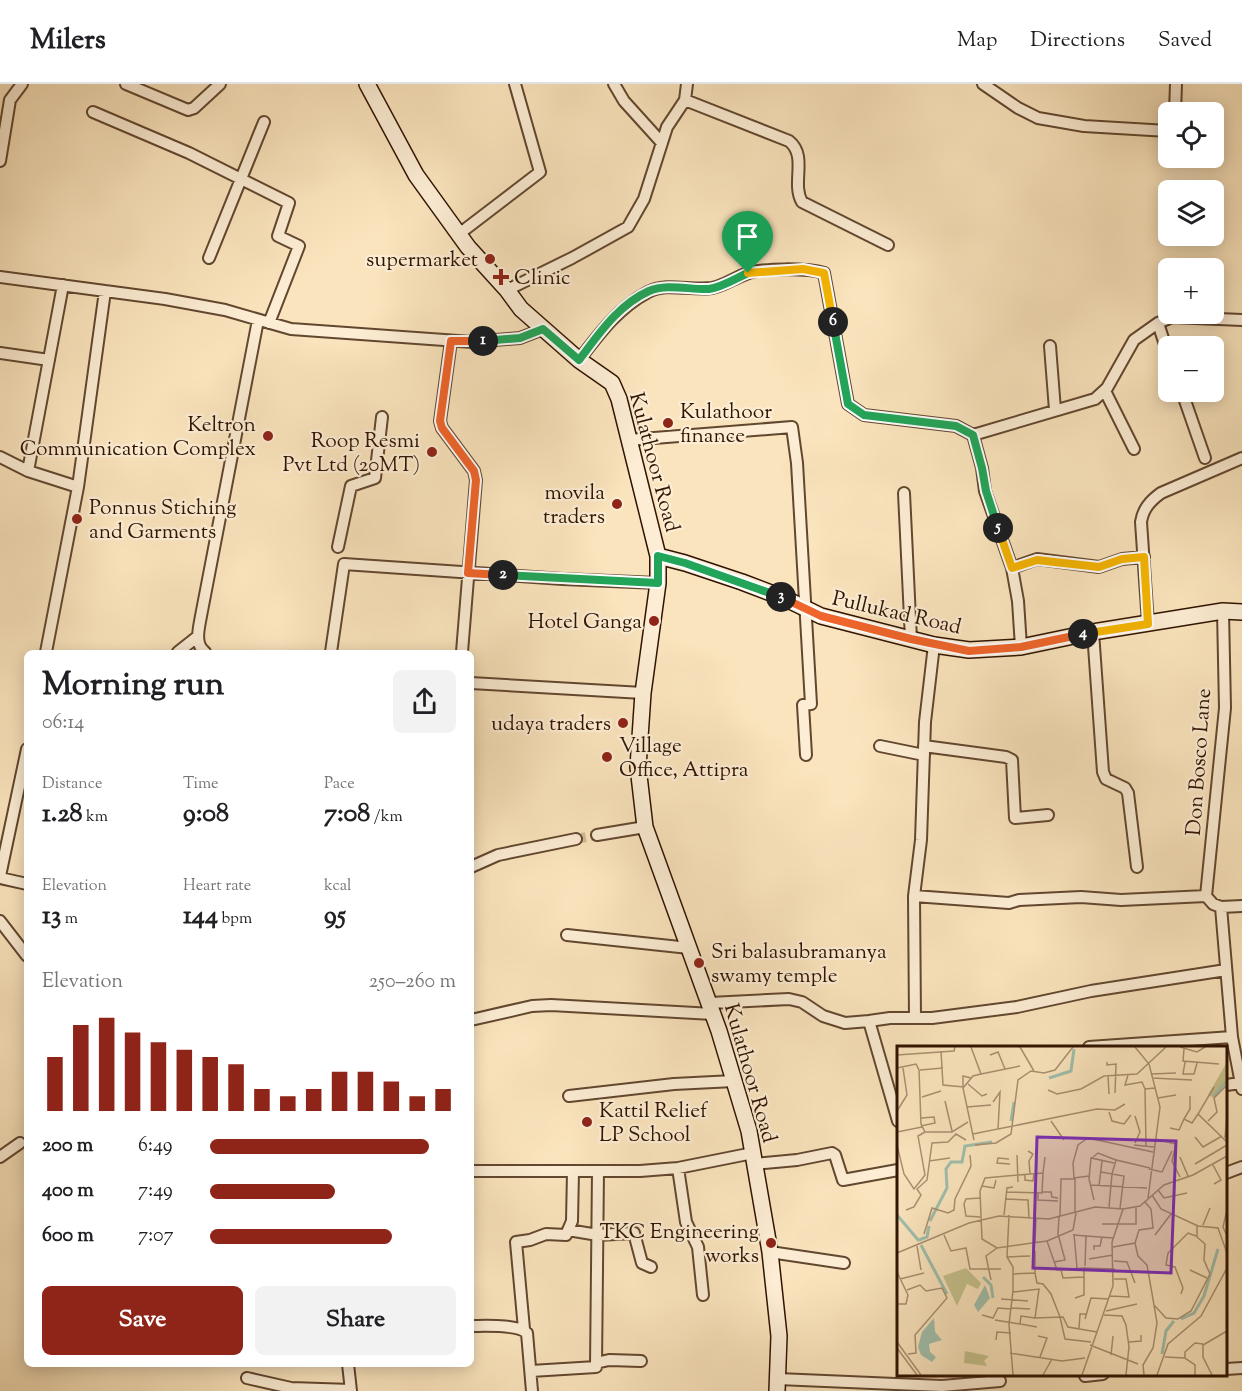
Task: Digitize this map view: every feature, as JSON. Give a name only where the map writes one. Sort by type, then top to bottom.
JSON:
[{"type":"main road","name":"Kulathoor Road","points":[[367,84],[416,175],[459,234],[521,309],[579,360],[612,383],[619,399],[658,556],[658,583],[643,693],[638,768],[645,827],[711,1009],[749,1131],[770,1252],[779,1336],[778,1385]]},
{"type":"main road","name":"Pullukad Road","points":[[658,556],[742,582],[784,598],[821,616],[934,645],[969,651],[1021,647],[1093,632],[1222,611],[1242,612]]},
{"type":"street","points":[[0,162],[10,100],[22,84]]},
{"type":"street","points":[[126,84],[188,110],[194,108],[220,84]]},
{"type":"street","points":[[459,234],[540,172],[515,84]]},
{"type":"street","points":[[614,84],[624,101],[661,138]]},
{"type":"street","points":[[507,290],[628,227],[644,199],[661,138],[685,100],[687,84]]},
{"type":"street","points":[[983,84],[1018,108],[1038,118],[1084,126],[1158,130]]},
{"type":"street","points":[[1175,102],[1176,84]]},
{"type":"street","points":[[685,100],[789,141],[797,149],[799,158],[798,196],[802,202],[888,245]]},
{"type":"street","points":[[93,112],[189,153],[290,203],[278,236],[299,246],[269,323]]},
{"type":"street","points":[[209,258],[264,122]]},
{"type":"street","points":[[579,360],[608,323],[628,304],[650,291],[663,288],[710,289],[748,273],[816,270],[824,273],[848,404],[864,415],[956,426],[973,435],[1095,399],[1105,391],[1134,340],[1158,323]]},
{"type":"street","points":[[0,277],[208,307],[302,330],[451,341],[500,341],[520,338],[543,329]]},
{"type":"street","points":[[28,471],[63,285]]},
{"type":"street","points":[[46,650],[78,487],[105,291]]},
{"type":"street","points":[[1224,319],[1242,320]]},
{"type":"street","points":[[203,650],[197,637],[258,320]]},
{"type":"street","points":[[451,341],[440,421],[442,428],[474,471],[476,480],[462,650]]},
{"type":"street","points":[[1050,346],[1055,410]]},
{"type":"street","points":[[0,352],[50,360]]},
{"type":"street","points":[[1105,391],[1134,449]]},
{"type":"street","points":[[1185,402],[1205,459]]},
{"type":"street","points":[[338,547],[351,486],[375,478],[382,417]]},
{"type":"street","points":[[629,440],[792,427],[797,463],[811,704],[803,705],[806,755]]},
{"type":"street","points":[[973,435],[986,491],[1012,568],[1018,601],[1021,647]]},
{"type":"street","points":[[0,457],[28,471],[78,487]]},
{"type":"street","points":[[1148,624],[1142,513],[1161,493],[1242,458]]},
{"type":"street","points":[[904,493],[911,639]]},
{"type":"street","points":[[1012,568],[1037,560],[1099,567],[1122,559],[1144,557]]},
{"type":"street","points":[[331,650],[344,564],[658,583]]},
{"type":"street","name":"Don Bosco Lane","points":[[1206,896],[1225,708],[1222,611]]},
{"type":"street","points":[[1093,632],[1103,772],[1106,780],[1125,788],[1128,793],[1137,867]]},
{"type":"street","points":[[181,650],[197,637]]},
{"type":"street","points":[[915,1018],[914,896],[921,840],[925,722],[934,645]]},
{"type":"street","points":[[474,683],[643,693]]},
{"type":"street","points":[[880,746],[1006,757],[1012,760],[1015,818],[1048,815]]},
{"type":"street","points":[[24,763],[0,877],[24,883]]},
{"type":"street","points":[[15,805],[24,806]]},
{"type":"street","points":[[597,835],[645,827]]},
{"type":"street","points":[[474,866],[498,855],[576,839]]},
{"type":"street","points":[[914,896],[1009,903],[1019,900],[1081,897],[1121,900],[1206,896],[1213,904],[1221,907],[1242,906]]},
{"type":"street","points":[[1221,907],[1232,1037],[1241,1086]]},
{"type":"street","points":[[0,921],[24,952]]},
{"type":"street","points":[[567,935],[689,948]]},
{"type":"street","points":[[474,1019],[532,1006],[711,1009],[789,999],[802,1002],[823,1016],[845,1023],[890,1018],[932,1018],[1017,1007],[1091,991],[1226,970]]},
{"type":"street","points":[[869,1021],[897,1118]]},
{"type":"street","points":[[1103,1046],[1232,1037]]},
{"type":"street","points":[[569,1096],[674,1084],[734,1082]]},
{"type":"street","points":[[0,1157],[20,1143]]},
{"type":"street","points":[[474,1171],[640,1171],[753,1159],[797,1160],[832,1153],[835,1155],[843,1180],[897,1170]]},
{"type":"street","points":[[1227,1173],[1242,1167]]},
{"type":"street","points":[[678,1168],[686,1222],[698,1247],[703,1295]]},
{"type":"street","points":[[531,1371],[596,1367],[598,1171]]},
{"type":"street","points":[[532,1391],[529,1342],[524,1329],[516,1242],[546,1234],[566,1235],[572,1221],[573,1172]]},
{"type":"street","points":[[568,1230],[598,1235],[634,1233],[642,1263],[651,1267]]},
{"type":"street","points":[[770,1252],[843,1263]]},
{"type":"street","points":[[474,1326],[524,1329]]},
{"type":"street","points":[[596,1363],[609,1360],[642,1361]]},
{"type":"street","points":[[247,1378],[291,1388],[351,1390],[348,1367]]},
{"type":"street","points":[[1227,1369],[1242,1368]]},
{"type":"street","points":[[778,1385],[942,1386],[1000,1382]]},
{"type":"tunnel","points":[[576,839],[597,835]]},
{"type":"place","name":"supermarket","points":[[490,259]]},
{"type":"place","name":"Clinic","points":[[501,277]]},
{"type":"place","name":"Kulathoor finance","points":[[668,423]]},
{"type":"place","name":"Keltron Communication Complex","points":[[268,436]]},
{"type":"place","name":"Roop Resmi Pvt Ltd (20MT)","points":[[432,452]]},
{"type":"place","name":"movila traders","points":[[617,504]]},
{"type":"place","name":"Ponnus Stiching and Garments","points":[[77,519]]},
{"type":"place","name":"Hotel Ganga","points":[[654,621]]},
{"type":"place","name":"udaya traders","points":[[623,723]]},
{"type":"place","name":"Village Office, Attipra","points":[[607,757]]},
{"type":"place","name":"Sri balasubramanya swamy temple","points":[[699,963]]},
{"type":"place","name":"Kattil Relief LP School","points":[[587,1122]]},
{"type":"place","name":"TKC Engineering works","points":[[771,1243]]},
{"type":"route","points":[[803,269],[824,273],[848,404],[864,415],[956,426],[973,435],[986,491],[1012,568],[1046,559],[1099,567],[1122,559],[1144,557],[1148,624],[1115,628],[1021,647],[969,651],[934,645],[821,616],[784,598],[742,582],[658,556],[658,583],[468,573],[476,480],[474,471],[442,428],[440,421],[451,341],[500,341],[520,338],[543,329],[579,360],[608,323],[628,304],[650,291],[663,288],[710,289],[748,273],[803,269]]}]
